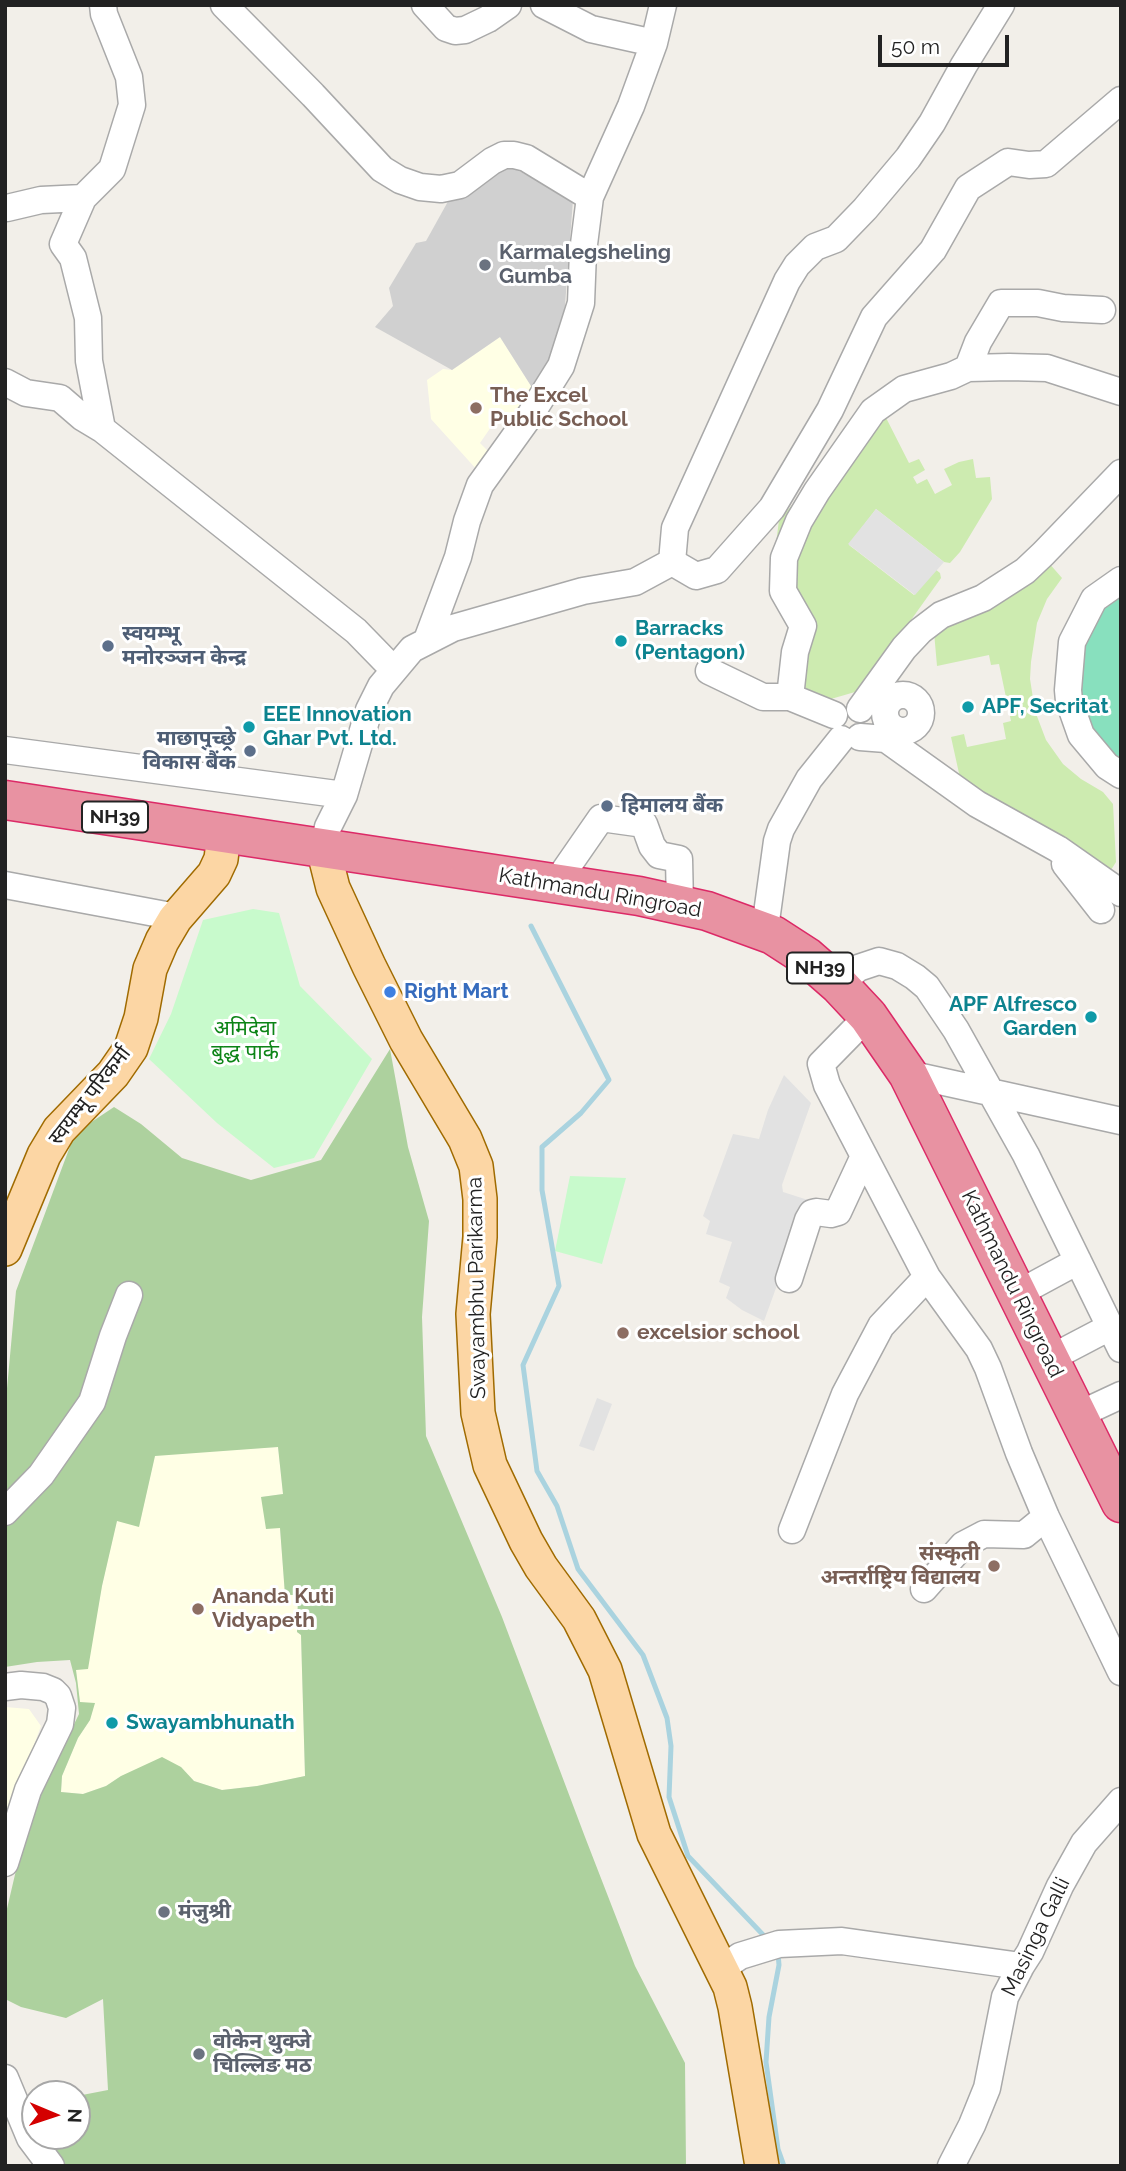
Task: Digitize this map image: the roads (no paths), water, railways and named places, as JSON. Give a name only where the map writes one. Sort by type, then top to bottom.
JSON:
[{"type":"highway","name":"Kathmandu Ringroad","points":[[5,800],[639,896],[726,917],[773,935],[807,957],[839,985],[868,1016],[908,1073],[1121,1503]]},
{"type":"main road","name":"स्वयम्भू परिकर्मा","points":[[5,1249],[44,1155],[59,1130],[113,1074],[131,1048],[141,1018],[150,969],[162,941],[175,919],[214,874],[221,859],[224,834]]},
{"type":"main road","name":"Swayambhu Parikarma","points":[[323,848],[333,888],[354,934],[406,1040],[465,1139],[475,1166],[481,1199],[473,1314],[478,1413],[490,1465],[526,1541],[541,1567],[579,1619],[605,1670],[654,1834],[730,1987],[762,2166]]},
{"type":"street","points":[[102,429],[89,361],[88,318],[73,258],[63,244],[83,198],[112,169],[132,105],[129,77],[104,14],[103,5]]},
{"type":"street","points":[[224,5],[382,169],[400,180],[420,187],[441,189],[460,185],[492,161],[504,155],[514,155],[526,158],[590,197]]},
{"type":"street","points":[[425,5],[446,28],[455,31],[465,30],[488,19],[508,5]]},
{"type":"street","points":[[544,5],[591,29],[654,43]]},
{"type":"street","points":[[427,640],[458,557],[480,485],[531,414],[561,366],[581,303],[583,252],[590,197],[631,106],[654,43],[663,5]]},
{"type":"street","points":[[672,562],[675,528],[787,281],[797,265],[815,247],[836,239],[908,158],[932,124],[1001,5]]},
{"type":"street","points":[[672,562],[696,576],[717,570],[772,508],[830,410],[874,317],[933,250],[968,188],[1008,162],[1046,164],[1121,100]]},
{"type":"street","points":[[7,208],[41,200],[83,198]]},
{"type":"street","points":[[968,368],[978,342],[1001,303],[1038,303],[1063,308],[1103,310]]},
{"type":"street","points":[[790,696],[795,652],[803,626],[783,591],[784,558],[799,522],[817,491],[873,411],[904,389],[951,376],[968,368],[1047,368],[1121,392]]},
{"type":"street","points":[[5,382],[26,393],[60,398],[82,417],[102,429],[356,631],[394,670]]},
{"type":"street","points":[[863,732],[844,706],[860,709],[904,648],[941,615],[983,598],[1025,571],[1121,473]]},
{"type":"street","points":[[323,848],[328,827],[344,795],[369,710],[381,686],[412,649],[453,628],[583,591],[635,582],[672,562]]},
{"type":"street","points":[[1121,580],[1094,599],[1072,642],[1068,690],[1081,735],[1107,766],[1121,775]]},
{"type":"street","points":[[709,671],[763,697],[790,696],[863,732],[977,804],[1049,844],[1111,902]]},
{"type":"street","points":[[773,935],[766,921],[781,829],[809,779],[829,752],[863,732]]},
{"type":"street","points":[[5,750],[344,795]]},
{"type":"street","points":[[563,885],[565,870],[600,818],[644,824],[659,856],[679,859],[680,905]]},
{"type":"street","points":[[5,885],[171,916],[175,919]]},
{"type":"street","points":[[839,985],[858,968],[879,961],[897,966],[927,987],[956,1030],[1026,1155],[1115,1338],[1049,1359]]},
{"type":"street","points":[[868,1016],[821,1064],[827,1085],[927,1277],[984,1358],[1046,1517],[1121,1672]]},
{"type":"street","points":[[908,1073],[1121,1121]]},
{"type":"street","points":[[789,1279],[812,1213],[838,1212],[864,1156]]},
{"type":"street","points":[[1017,1294],[1078,1261]]},
{"type":"street","points":[[792,1530],[845,1394],[881,1326],[927,1277]]},
{"type":"street","points":[[5,1512],[41,1475],[92,1402],[129,1295]]},
{"type":"street","points":[[1076,1416],[1121,1395]]},
{"type":"street","points":[[924,1589],[963,1545],[984,1534],[1024,1535],[1046,1517]]},
{"type":"street","points":[[5,1687],[43,1687],[58,1696],[62,1708],[60,1724],[28,1790],[5,1863]]},
{"type":"street","name":"Masinga Galli","points":[[951,2166],[987,2088],[1005,1997],[1084,1843],[1121,1801]]},
{"type":"street","points":[[721,1969],[740,1956],[792,1942],[842,1941],[1021,1966]]},
{"type":"street","points":[[5,2078],[30,2138],[51,2166]]},
{"type":"waterway","points":[[531,926],[609,1080],[581,1113],[542,1147],[542,1190],[559,1286],[523,1365],[537,1471],[557,1506],[578,1569],[643,1655],[667,1718],[671,1746],[669,1797],[688,1856],[768,1940]]},
{"type":"waterway","points":[[778,1953],[779,1965],[769,2017],[766,2062],[778,2149],[784,2166]]},
{"type":"place","name":"Karmalegsheling Gumba","points":[[485,265]]},
{"type":"place","name":"The Excel Public School","points":[[476,408]]},
{"type":"place","name":"Barracks (Pentagon)","points":[[621,641]]},
{"type":"place","name":"स्वयम्भू मनोरञ्जन केन्द्र","points":[[108,646]]},
{"type":"place","name":"APF, Secritat","points":[[968,707]]},
{"type":"place","name":"EEE Innovation Ghar Pvt. Ltd.","points":[[249,727]]},
{"type":"place","name":"माछापुच्छ्रे विकास बैंक","points":[[250,751]]},
{"type":"place","name":"हिमालय बैंक","points":[[607,806]]},
{"type":"place","name":"Right Mart","points":[[390,992]]},
{"type":"place","name":"APF Alfresco Garden","points":[[1091,1017]]},
{"type":"place","name":"excelsior school","points":[[623,1333]]},
{"type":"place","name":"संस्कृती अन्तर्राष्ट्रिय विद्यालय","points":[[994,1566]]},
{"type":"place","name":"Ananda Kuti Vidyapeth","points":[[198,1609]]},
{"type":"place","name":"Swayambhunath","points":[[112,1723]]},
{"type":"place","name":"मंजुश्री","points":[[164,1912]]},
{"type":"place","name":"वोकेन थुक्जे चिल्लिङ मठ","points":[[199,2054]]},
{"type":"park label","name":"अमिदेवा बुद्ध पार्क","points":[[245,1041]]}]
